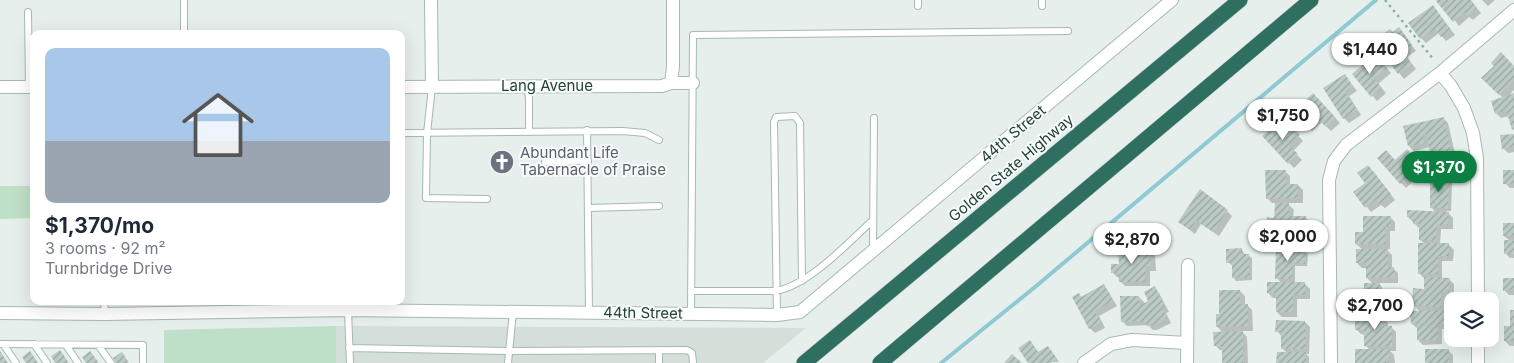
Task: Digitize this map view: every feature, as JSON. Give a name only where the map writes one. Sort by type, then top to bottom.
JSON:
[{"type":"highway","name":"Golden State Highway","points":[[804,363],[1240,0]]},
{"type":"highway","points":[[880,363],[1311,0]]},
{"type":"street","points":[[431,0],[432,87]]},
{"type":"street","points":[[671,83],[674,0]]},
{"type":"street","name":"44th Street","points":[[0,313],[105,308],[777,315],[800,312],[1172,0]]},
{"type":"street","points":[[1331,363],[1329,180],[1334,161],[1346,145],[1440,72],[1514,10]]},
{"type":"street","points":[[1440,72],[1464,108],[1473,133],[1478,158],[1478,292]]},
{"type":"street","name":"Lang Avenue","points":[[405,87],[662,86],[671,83],[692,83]]},
{"type":"street","points":[[0,87],[30,87]]},
{"type":"street","points":[[1187,363],[1188,265]]},
{"type":"street","points":[[1084,363],[1111,344],[1132,340],[1187,343]]},
{"type":"street","points":[[1478,347],[1478,363]]},
{"type":"lane","points":[[184,0],[184,30]]},
{"type":"lane","points":[[28,12],[30,62]]},
{"type":"lane","points":[[691,313],[693,35],[1068,31]]},
{"type":"lane","points":[[432,87],[427,133],[426,198],[487,199]]},
{"type":"lane","points":[[527,87],[529,131]]},
{"type":"lane","points":[[777,315],[774,122],[776,116],[795,116],[798,117],[800,123],[802,281]]},
{"type":"lane","points":[[873,250],[874,118]]},
{"type":"lane","points":[[588,130],[589,312]]},
{"type":"lane","points":[[405,133],[588,130],[644,133],[659,140]]},
{"type":"lane","points":[[545,162],[588,161]]},
{"type":"lane","points":[[588,208],[659,206]]},
{"type":"lane","points":[[691,291],[776,291],[787,289],[802,281],[873,220]]},
{"type":"lane","points":[[348,310],[350,363]]},
{"type":"lane","points":[[508,363],[513,311]]},
{"type":"lane","points":[[1,344],[143,345],[143,363]]},
{"type":"lane","points":[[1,344],[16,363]]},
{"type":"lane","points":[[34,344],[47,363]]},
{"type":"lane","points":[[66,345],[78,363]]},
{"type":"lane","points":[[98,345],[111,363]]},
{"type":"lane","points":[[350,348],[508,351],[690,351],[693,363]]},
{"type":"lane","points":[[659,350],[659,363]]},
{"type":"path","points":[[1385,0],[1434,60]]},
{"type":"shaded area","points":[[336,326],[806,328],[763,363],[336,363]]},
{"type":"green space","points":[[0,186],[30,186],[30,218],[0,219]]},
{"type":"green space","points":[[336,326],[336,363],[164,363],[164,330]]},
{"type":"building","points":[[1437,0],[1471,0],[1477,8],[1467,16],[1464,12],[1453,22]]},
{"type":"building","points":[[1433,5],[1451,30],[1441,37],[1435,29],[1420,39],[1408,23]]},
{"type":"building","points":[[1399,27],[1412,45],[1403,52],[1412,64],[1398,74],[1376,46],[1384,40],[1381,36],[1390,29],[1393,32]]},
{"type":"building","points":[[1501,52],[1514,66],[1514,80],[1499,95],[1481,78],[1494,66],[1491,63]]},
{"type":"building","points":[[1375,54],[1387,68],[1374,78],[1382,88],[1371,97],[1352,74]]},
{"type":"building","points":[[1345,74],[1353,86],[1345,91],[1357,110],[1343,119],[1323,88]]},
{"type":"building","points":[[1313,93],[1336,118],[1326,127],[1317,118],[1306,127],[1292,112]]},
{"type":"building","points":[[1514,93],[1514,129],[1512,130],[1506,110],[1495,114],[1491,101]]},
{"type":"building","points":[[1444,117],[1452,157],[1432,162],[1426,133],[1423,134],[1425,143],[1408,146],[1403,126]]},
{"type":"building","points":[[1285,120],[1300,135],[1289,145],[1298,154],[1288,164],[1262,136],[1271,128],[1273,131]]},
{"type":"building","points":[[1514,134],[1514,147],[1502,149],[1500,135]]},
{"type":"building","points":[[1407,149],[1421,165],[1400,184],[1377,158],[1386,150],[1395,160]]},
{"type":"building","points":[[1368,165],[1391,194],[1379,204],[1375,200],[1365,208],[1353,192],[1365,183],[1357,173]]},
{"type":"building","points":[[1265,170],[1286,170],[1286,184],[1298,184],[1298,198],[1266,199]]},
{"type":"building","points":[[1503,170],[1514,170],[1514,184],[1503,184]]},
{"type":"building","points":[[1430,178],[1449,178],[1448,208],[1430,208]]},
{"type":"building","points":[[1200,189],[1228,210],[1213,232],[1196,220],[1190,230],[1178,222]]},
{"type":"building","points":[[1275,203],[1289,203],[1289,216],[1306,216],[1306,233],[1267,232],[1267,217],[1274,218]]},
{"type":"building","points":[[1407,210],[1449,212],[1448,225],[1437,225],[1436,241],[1419,240],[1419,224],[1413,224],[1413,218],[1407,217]]},
{"type":"building","points":[[1363,216],[1391,216],[1391,226],[1385,226],[1385,244],[1355,244],[1355,232],[1363,232]]},
{"type":"building","points":[[1503,223],[1514,223],[1514,236],[1503,236]]},
{"type":"building","points":[[1504,240],[1514,240],[1514,254],[1504,254]]},
{"type":"building","points":[[1418,243],[1449,243],[1449,256],[1438,256],[1438,274],[1418,274]]},
{"type":"building","points":[[1242,248],[1242,254],[1249,254],[1249,278],[1232,278],[1232,263],[1226,263],[1226,249]]},
{"type":"building","points":[[1276,249],[1305,249],[1305,264],[1293,263],[1292,279],[1275,279]]},
{"type":"building","points":[[1356,249],[1388,249],[1388,267],[1394,267],[1394,278],[1366,278],[1366,263],[1356,263]]},
{"type":"building","points":[[1118,250],[1151,250],[1151,266],[1145,266],[1146,282],[1119,282],[1118,273],[1111,273],[1111,264],[1119,264]]},
{"type":"building","points":[[1424,277],[1450,278],[1449,292],[1441,292],[1441,307],[1412,306],[1413,288],[1424,289]]},
{"type":"building","points":[[1503,278],[1514,278],[1514,290],[1503,291]]},
{"type":"building","points":[[1267,282],[1305,282],[1305,295],[1293,295],[1293,312],[1276,312],[1276,293],[1267,293]]},
{"type":"building","points":[[1364,283],[1380,283],[1380,313],[1356,313],[1356,298],[1364,298]]},
{"type":"building","points":[[1104,284],[1113,301],[1095,311],[1101,322],[1089,329],[1072,297],[1079,293],[1081,297]]},
{"type":"building","points":[[1155,286],[1165,307],[1162,308],[1167,318],[1151,326],[1147,326],[1144,321],[1121,322],[1120,296],[1139,296],[1139,306],[1148,301],[1144,292]]},
{"type":"building","points":[[1219,290],[1240,290],[1240,304],[1248,304],[1248,326],[1216,327],[1216,314],[1219,314]]},
{"type":"building","points":[[1444,310],[1444,324],[1438,324],[1438,340],[1417,340],[1417,324],[1411,324],[1410,311]]},
{"type":"building","points":[[1510,310],[1514,310],[1514,341],[1504,341],[1504,326],[1510,326]]},
{"type":"building","points":[[1355,316],[1384,316],[1383,326],[1392,326],[1392,347],[1364,346],[1364,330],[1355,330]]},
{"type":"building","points":[[1276,320],[1305,321],[1305,349],[1281,349],[1281,332],[1275,332]]},
{"type":"building","points":[[1243,331],[1243,363],[1222,363],[1222,346],[1214,346],[1213,332]]},
{"type":"building","points":[[1030,340],[1038,352],[1048,346],[1057,359],[1051,363],[1028,363],[1018,348]]},
{"type":"building","points":[[1355,349],[1390,349],[1390,358],[1386,358],[1386,363],[1355,363]]},
{"type":"building","points":[[1425,349],[1449,349],[1449,363],[1425,363]]},
{"type":"building","points":[[60,350],[69,363],[55,363],[51,356]]},
{"type":"building","points":[[0,351],[8,363],[0,363]]},
{"type":"building","points":[[30,351],[38,363],[26,363],[22,357]]},
{"type":"building","points":[[90,351],[99,363],[86,363],[82,357]]},
{"type":"building","points":[[122,352],[129,363],[116,363],[113,358]]},
{"type":"building","points":[[1277,352],[1306,352],[1306,363],[1276,363]]},
{"type":"building","points":[[1012,354],[1022,363],[1004,363]]},
{"type":"waterway","points":[[941,363],[1035,287],[1376,0]]},
{"type":"place","name":"Abundant Life Tabernacle of Praise","points":[[502,162]]}]
